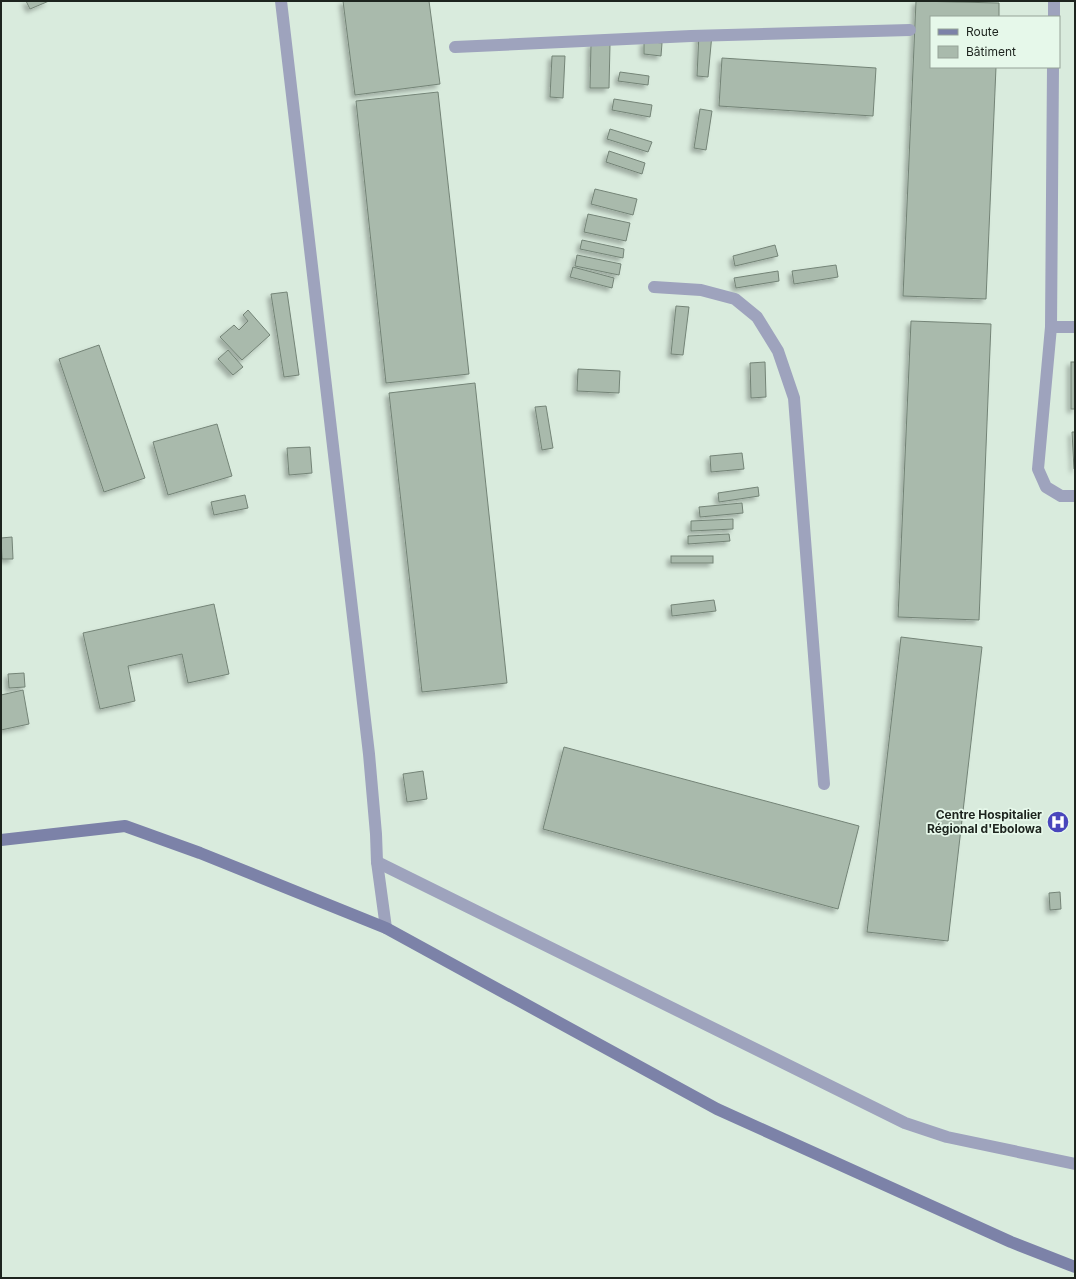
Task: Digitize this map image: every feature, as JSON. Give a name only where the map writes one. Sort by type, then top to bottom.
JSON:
[{"type":"main road","points":[[1,840],[125,826],[200,853],[386,928],[717,1109],[1011,1242],[1075,1267]]},
{"type":"street","points":[[281,1],[369,754],[377,862],[386,928]]},
{"type":"street","points":[[1054,1],[1054,16]]},
{"type":"street","points":[[455,47],[690,36],[910,30]]},
{"type":"street","points":[[1053,68],[1051,327],[1038,469],[1046,487],[1061,496],[1075,496]]},
{"type":"street","points":[[654,287],[701,290],[735,299],[758,317],[778,351],[794,398],[824,784]]},
{"type":"street","points":[[1051,327],[1075,327]]},
{"type":"street","points":[[377,862],[905,1123],[947,1137],[1075,1164]]},
{"type":"building","points":[[26,1],[49,1],[30,9]]},
{"type":"building","points":[[343,1],[429,1],[440,84],[355,95]]},
{"type":"building","points":[[916,1],[999,3],[999,16],[930,16],[930,68],[996,68],[986,299],[903,296]]},
{"type":"building","points":[[699,33],[712,34],[708,77],[697,76]]},
{"type":"building","points":[[644,41],[662,43],[661,56],[644,54]]},
{"type":"building","points":[[591,44],[610,44],[609,88],[590,88]]},
{"type":"building","points":[[552,56],[565,56],[563,98],[550,97]]},
{"type":"building","points":[[722,58],[876,68],[873,116],[719,106]]},
{"type":"building","points":[[620,72],[649,76],[648,85],[618,81]]},
{"type":"building","points":[[438,92],[469,374],[386,383],[356,101]]},
{"type":"building","points":[[614,99],[652,105],[650,117],[612,110]]},
{"type":"building","points":[[700,109],[712,111],[706,150],[694,148]]},
{"type":"building","points":[[610,129],[652,142],[648,152],[607,139]]},
{"type":"building","points":[[609,151],[645,163],[642,174],[606,162]]},
{"type":"building","points":[[595,189],[637,199],[633,215],[591,204]]},
{"type":"building","points":[[588,214],[630,223],[626,241],[584,232]]},
{"type":"building","points":[[582,240],[624,249],[623,258],[580,249]]},
{"type":"building","points":[[775,245],[778,256],[735,266],[733,256]]},
{"type":"building","points":[[577,255],[621,264],[619,275],[575,266]]},
{"type":"building","points":[[836,265],[838,277],[794,284],[792,271]]},
{"type":"building","points":[[573,267],[614,278],[612,288],[570,277]]},
{"type":"building","points":[[778,271],[779,281],[736,288],[734,278]]},
{"type":"building","points":[[287,292],[299,375],[284,377],[271,294]]},
{"type":"building","points":[[676,306],[689,307],[683,355],[671,354]]},
{"type":"building","points":[[248,310],[270,335],[242,360],[220,337],[234,325],[239,330],[248,321],[243,315]]},
{"type":"building","points":[[911,321],[991,324],[979,620],[898,617]]},
{"type":"building","points":[[99,345],[145,478],[104,492],[59,359]]},
{"type":"building","points":[[228,350],[243,367],[233,375],[218,359]]},
{"type":"building","points":[[765,362],[766,397],[751,398],[750,363]]},
{"type":"building","points":[[1071,362],[1075,362],[1075,409],[1071,409]]},
{"type":"building","points":[[578,369],[620,371],[619,393],[577,391]]},
{"type":"building","points":[[475,383],[507,683],[422,692],[389,393]]},
{"type":"building","points":[[546,406],[553,448],[542,450],[535,407]]},
{"type":"building","points":[[217,424],[232,476],[168,495],[153,442]]},
{"type":"building","points":[[1072,432],[1075,432],[1075,469],[1074,469]]},
{"type":"building","points":[[310,447],[312,473],[289,475],[287,448]]},
{"type":"building","points":[[742,453],[744,469],[711,472],[710,456]]},
{"type":"building","points":[[758,487],[759,496],[719,502],[718,493]]},
{"type":"building","points":[[245,495],[248,508],[214,515],[211,502]]},
{"type":"building","points":[[742,503],[743,513],[700,517],[699,507]]},
{"type":"building","points":[[733,519],[733,529],[691,531],[691,521]]},
{"type":"building","points":[[729,534],[730,541],[688,544],[688,536]]},
{"type":"building","points":[[12,537],[13,559],[2,559],[1,538]]},
{"type":"building","points":[[671,556],[713,556],[713,563],[671,563]]},
{"type":"building","points":[[714,600],[716,611],[672,616],[671,605]]},
{"type":"building","points":[[214,604],[229,674],[188,683],[182,654],[128,666],[135,701],[100,709],[83,633]]},
{"type":"building","points":[[901,637],[982,647],[948,941],[867,932]]},
{"type":"building","points":[[24,673],[25,687],[9,688],[8,674]]},
{"type":"building","points":[[23,690],[29,724],[1,730],[1,695]]},
{"type":"building","points":[[564,747],[859,826],[838,909],[543,829]]},
{"type":"building","points":[[423,771],[427,799],[407,802],[403,774]]},
{"type":"building","points":[[1060,892],[1061,909],[1050,910],[1049,893]]},
{"type":"place","name":"Centre Hospitalier Régional d'Ebolowa","points":[[1058,822]]}]
